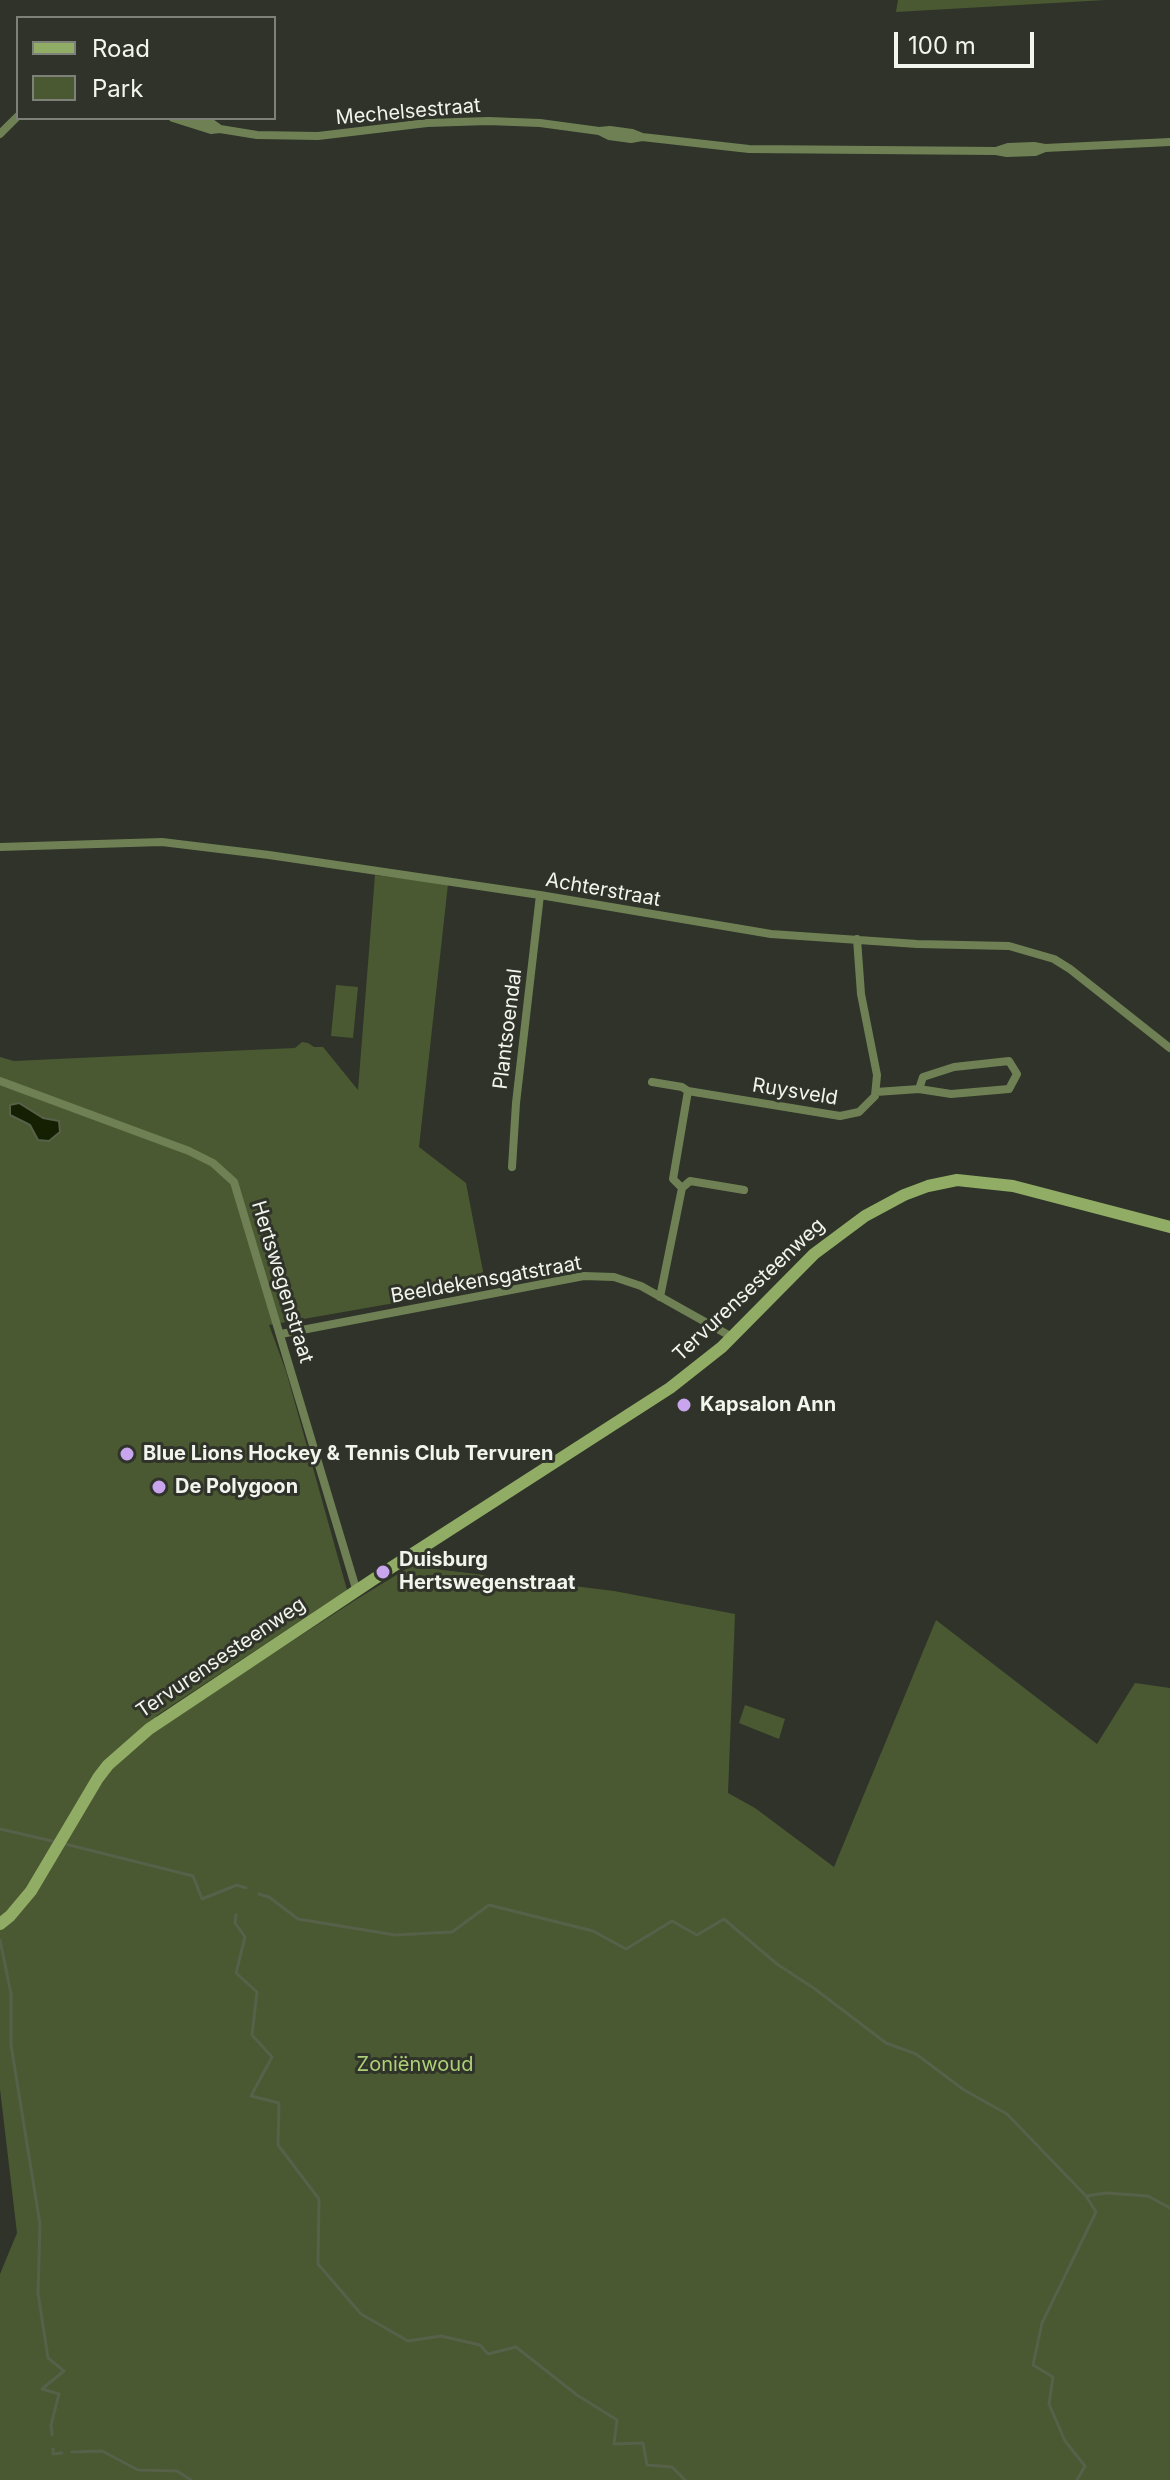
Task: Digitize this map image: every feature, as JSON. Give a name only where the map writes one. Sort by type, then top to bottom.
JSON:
[{"type":"street","points":[[0,134],[16,118]]},
{"type":"street","name":"Mechelsestraat","points":[[178,120],[211,130],[257,135],[318,136],[427,123],[540,123],[749,149],[996,151],[1008,147],[1170,142]]},
{"type":"street","name":"Mechelsestraat","points":[[194,120],[213,124],[220,129]]},
{"type":"street","name":"Achterstraat","points":[[0,847],[162,842],[540,895],[771,934],[917,944],[1003,945],[1054,959],[1077,973],[1170,1048]]},
{"type":"street","name":"Plantsoendal","points":[[512,1167],[516,1103],[540,895]]},
{"type":"street","points":[[857,939],[857,970],[877,1075],[876,1092],[919,1089],[951,1094],[1009,1089],[1017,1074],[1009,1061],[954,1067],[923,1077],[919,1089]]},
{"type":"street","name":"Hertswegenstraat","points":[[0,1081],[189,1151],[213,1163],[234,1182],[357,1592]]},
{"type":"street","name":"Ruysveld","points":[[652,1082],[682,1087],[688,1091],[840,1116],[859,1112],[871,1103],[876,1092]]},
{"type":"street","points":[[682,1188],[673,1179],[688,1091]]},
{"type":"street","name":"Tervurensesteenweg","points":[[5,1920],[31,1891],[81,1803],[108,1765],[149,1729],[670,1388],[732,1337],[831,1239],[886,1204],[928,1186],[957,1180],[1013,1186],[1170,1227]]},
{"type":"street","points":[[660,1297],[682,1188],[690,1181],[744,1190]]},
{"type":"street","name":"Beeldekensgatstraat","points":[[281,1334],[584,1276],[614,1277],[641,1286],[732,1337]]},
{"type":"green space","points":[[898,0],[1106,0],[896,12]]},
{"type":"green space","name":"Zoniënwoud","points":[[375,875],[448,884],[419,1147],[466,1183],[486,1287],[269,1325],[286,1371],[347,1590],[156,1716],[164,1724],[411,1566],[614,1591],[735,1614],[728,1793],[755,1808],[834,1867],[936,1620],[1097,1744],[1135,1683],[1170,1688],[1170,2480],[0,2480],[0,2274],[17,2233],[0,2089],[0,1057],[14,1061],[295,1048],[302,1042],[323,1047],[358,1090]]},
{"type":"green space","points":[[336,985],[358,987],[353,1038],[331,1036]]},
{"type":"green space","points":[[745,1705],[785,1719],[779,1739],[739,1723]]},
{"type":"shaded area","points":[[19,1103],[43,1118],[59,1121],[60,1132],[49,1141],[38,1140],[30,1125],[10,1115],[10,1105]]},
{"type":"waterway","points":[[0,1829],[52,1841]]},
{"type":"waterway","points":[[65,1844],[193,1876],[202,1899],[237,1885],[246,1888]]},
{"type":"waterway","points":[[259,1894],[269,1897],[298,1919],[395,1935],[452,1932],[489,1905],[593,1931],[626,1949],[672,1921],[697,1935],[724,1919],[777,1964],[886,2043],[916,2054],[964,2090],[1007,2114],[1086,2196],[1106,2193],[1148,2196],[1170,2208]]},
{"type":"waterway","points":[[236,1915],[235,1923],[245,1937],[236,1973],[257,1992],[252,2035],[272,2057],[251,2096],[279,2103],[278,2145],[319,2199],[318,2264],[361,2314],[408,2341],[441,2336],[480,2345],[488,2354],[516,2347],[577,2395],[617,2420],[614,2444],[643,2443],[647,2465],[672,2467],[685,2480]]},
{"type":"waterway","points":[[0,1940],[11,1994],[11,2045],[40,2224],[38,2293],[48,2358],[64,2371],[42,2389],[59,2394],[51,2425],[52,2435]]},
{"type":"waterway","points":[[1077,2480],[1085,2466],[1065,2441],[1049,2404],[1053,2377],[1033,2365],[1042,2323],[1096,2212],[1086,2196]]},
{"type":"waterway","points":[[53,2449],[53,2454],[62,2453]]},
{"type":"waterway","points":[[72,2452],[102,2451],[138,2470],[177,2471],[191,2480]]},
{"type":"place","name":"Kapsalon Ann","points":[[684,1405]]},
{"type":"place","name":"Blue Lions Hockey & Tennis Club Tervuren","points":[[127,1454]]},
{"type":"place","name":"De Polygoon","points":[[159,1487]]},
{"type":"place","name":"Duisburg Hertswegenstraat","points":[[383,1572]]}]
